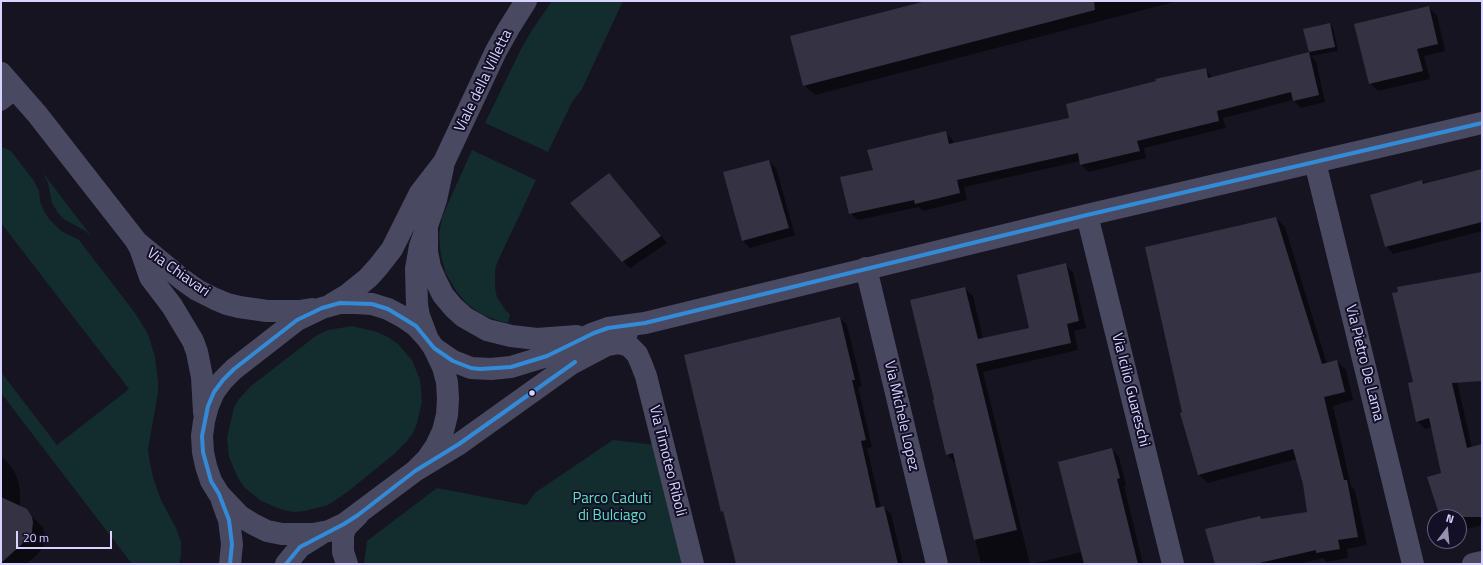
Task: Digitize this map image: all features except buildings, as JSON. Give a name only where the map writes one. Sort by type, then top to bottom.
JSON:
[{"type":"street","name":"Viale della Villetta","points":[[325,307],[357,287],[386,257],[398,238],[420,193],[444,162],[496,51],[526,1]]},
{"type":"street","name":"Via Chiavari","points":[[1,74],[9,97],[37,114],[141,246],[197,290],[227,304],[253,310],[299,311],[356,302],[372,304],[388,310],[416,326],[431,343]]},
{"type":"street","points":[[429,218],[426,242],[430,267],[443,295],[464,317],[487,330],[498,334],[524,338],[597,340],[620,338],[638,327],[652,321],[1087,215],[1482,122]]},
{"type":"street","name":"Viale della Villetta","points":[[431,343],[419,316],[416,281],[418,257],[429,218],[438,194],[444,162]]},
{"type":"street","name":"Via Pietro De Lama","points":[[1315,162],[1413,564]]},
{"type":"street","name":"Via Icilio Guareschi","points":[[1087,215],[1173,564]]},
{"type":"street","name":"Via Chiavari","points":[[133,237],[140,248],[150,277],[180,318],[197,352],[204,386],[204,421]]},
{"type":"street","name":"Via Michele Lopez","points":[[866,268],[937,564]]},
{"type":"street","points":[[230,564],[232,544],[229,520],[219,494],[211,481],[203,452],[202,436],[208,406],[214,392],[234,368],[297,320],[325,307]]},
{"type":"street","name":"Via Timoteo Riboli","points":[[639,359],[637,347],[638,335],[645,325],[652,321]]},
{"type":"street","points":[[431,343],[453,361],[461,365],[480,369],[491,369],[511,367],[597,340]]},
{"type":"street","points":[[286,564],[300,547],[319,535],[344,524],[358,515],[415,471],[459,444],[571,364],[597,340]]},
{"type":"street","name":"Via Timoteo Riboli","points":[[597,340],[612,344],[625,345],[633,349],[639,359],[646,376],[693,564]]},
{"type":"street","points":[[415,471],[436,446],[447,415],[447,382],[443,367],[431,343]]},
{"type":"street","points":[[219,494],[240,516],[267,531],[297,535],[329,531]]},
{"type":"street","points":[[347,564],[343,552],[343,535],[346,527],[358,515]]},
{"type":"street","points":[[1473,564],[1482,562]]},
{"type":"green space","points":[[552,1],[623,1],[582,89],[572,102],[548,152],[485,123],[521,49]]},
{"type":"green space","points":[[1,147],[11,151],[34,181],[39,191],[40,201],[44,211],[50,220],[61,231],[79,240],[135,313],[148,334],[155,357],[158,393],[148,449],[153,477],[161,500],[176,528],[181,542],[179,564],[132,564],[1,393],[1,372],[57,445],[129,389],[1,223]]},
{"type":"green space","points":[[472,150],[536,180],[497,263],[495,271],[495,288],[497,297],[506,311],[510,314],[508,323],[483,315],[468,305],[456,291],[446,274],[441,256],[439,236],[442,217]]},
{"type":"green space","points":[[43,173],[92,237],[84,230],[65,220],[58,213],[52,203],[48,183]]},
{"type":"green space","points":[[352,326],[377,332],[388,337],[398,344],[412,360],[420,380],[422,402],[413,433],[393,455],[346,493],[328,505],[305,511],[294,512],[283,510],[261,501],[244,487],[238,478],[229,457],[227,438],[234,407],[251,386],[317,335],[328,330]]},
{"type":"green space","name":"Parco Caduti di Bulciago","points":[[613,440],[655,445],[684,564],[364,564],[367,541],[437,488],[526,505],[536,492]]},
{"type":"transit line","points":[[230,564],[232,544],[229,520],[219,494],[211,481],[203,452],[202,436],[208,406],[214,392],[234,369],[297,320],[322,308],[340,303],[372,304],[388,309],[416,326],[434,348],[453,361],[471,368],[480,369],[511,367],[547,356],[594,333],[608,328],[645,323],[1087,215],[1482,123]]},
{"type":"transit line","points":[[286,564],[300,547],[358,515],[415,471],[459,444],[575,362]]}]
